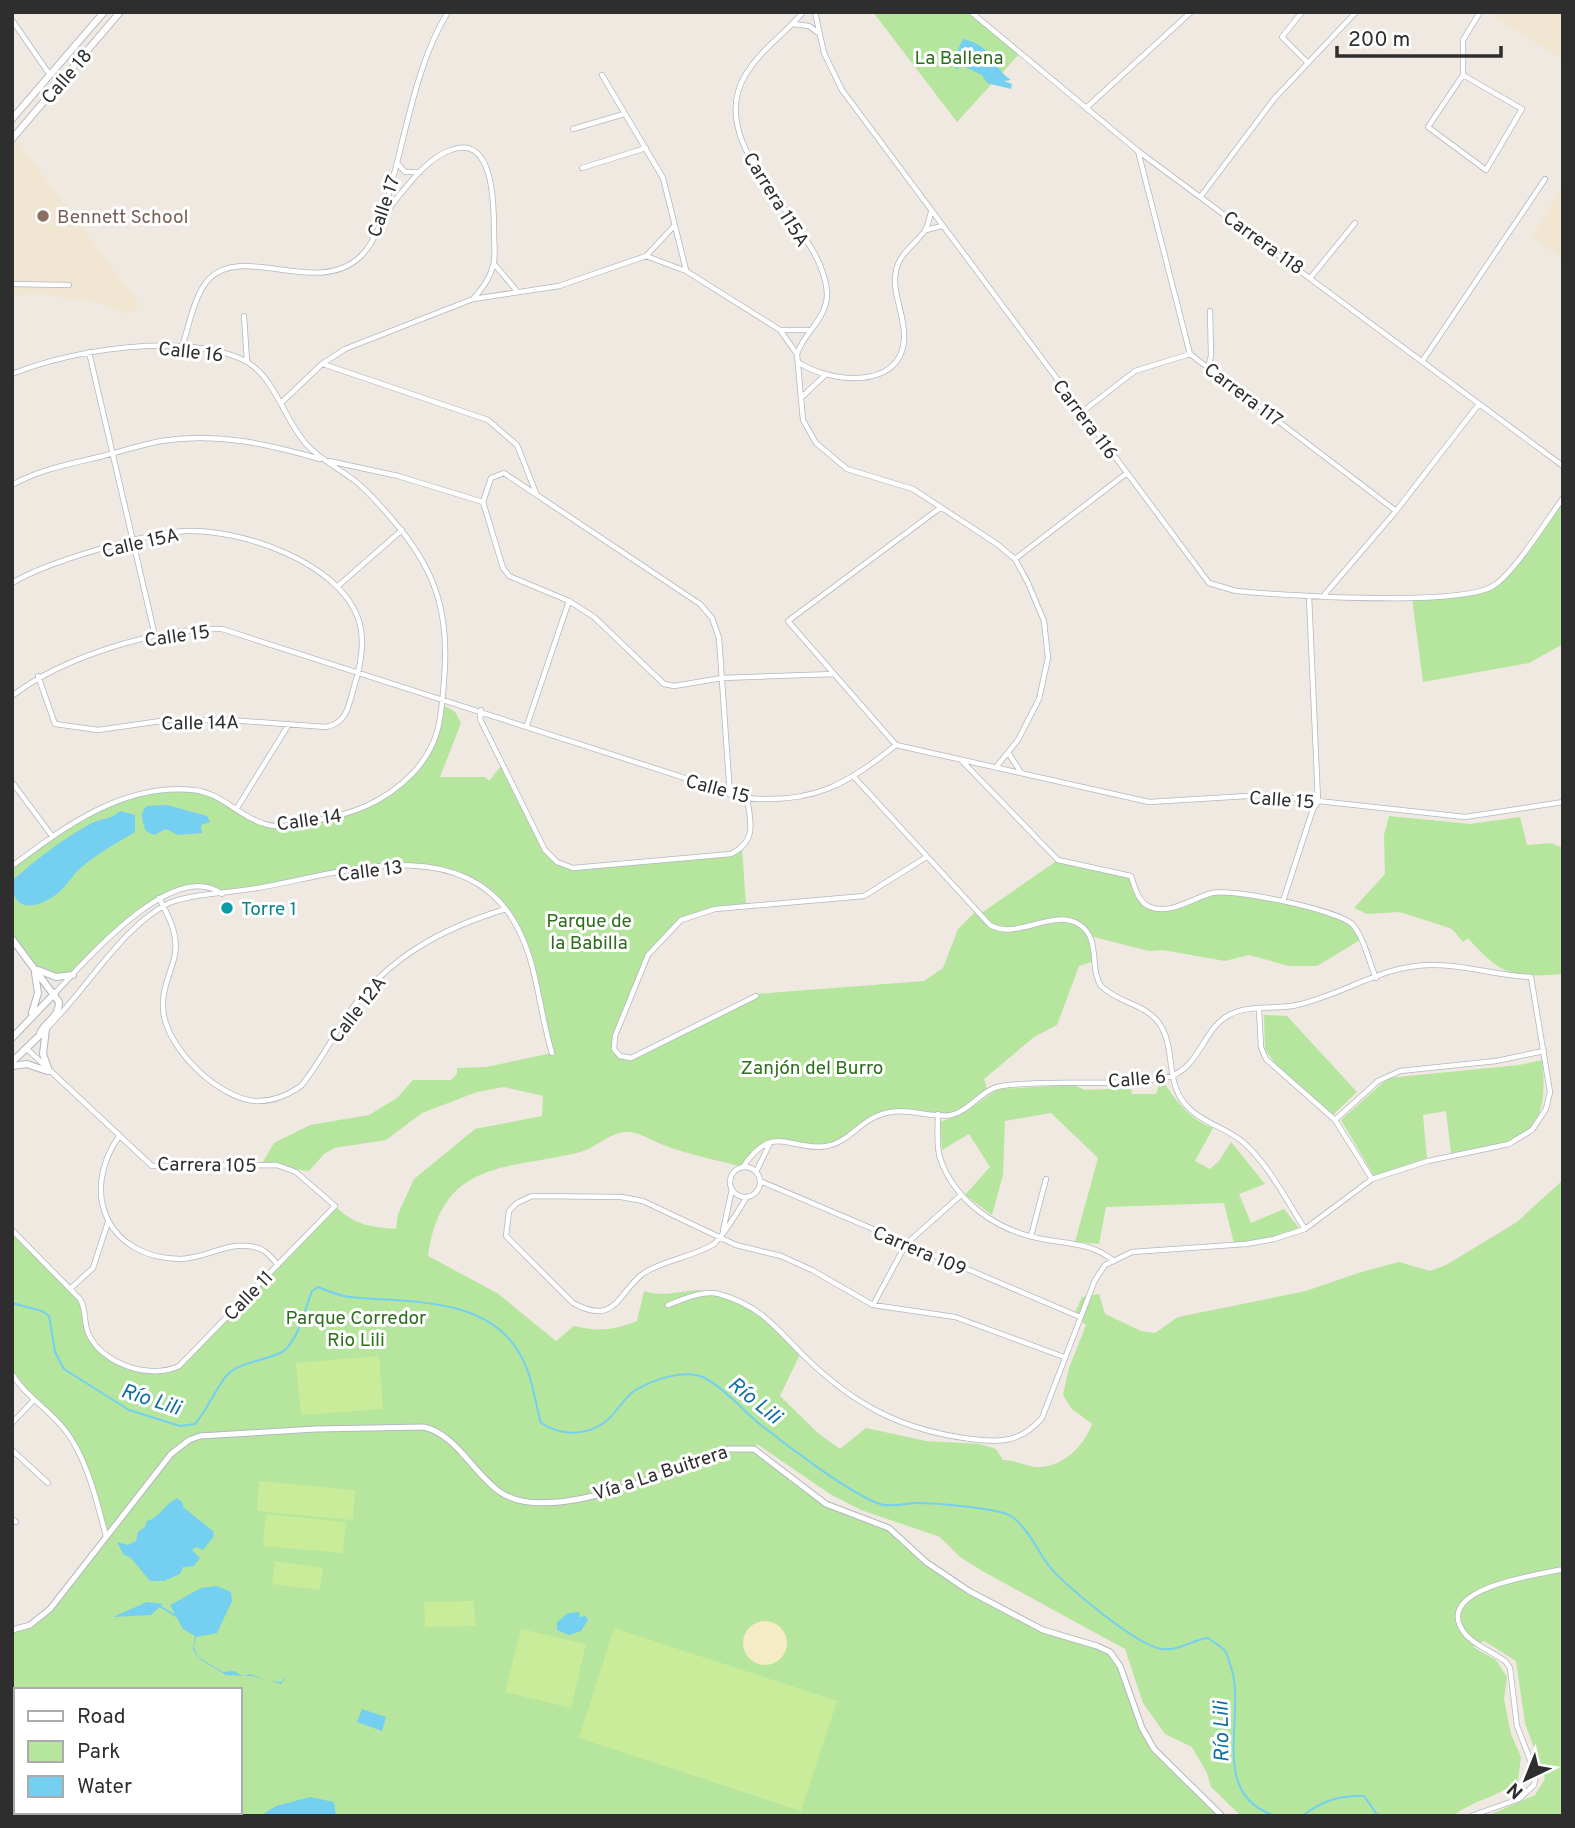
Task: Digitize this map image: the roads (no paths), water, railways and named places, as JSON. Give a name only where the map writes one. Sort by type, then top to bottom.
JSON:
[{"type":"main road","name":"Calle 18","points":[[12,119],[104,12]]},
{"type":"main road","name":"Calle 18","points":[[12,139],[120,12]]},
{"type":"main road","points":[[13,943],[55,993],[59,1002],[59,1010],[38,1036]]},
{"type":"main road","points":[[34,968],[48,976],[73,975]]},
{"type":"main road","points":[[30,1018],[38,993],[34,968]]},
{"type":"main road","name":"Calle 13","points":[[12,1038],[55,993]]},
{"type":"main road","points":[[46,1029],[43,1054],[49,1072]]},
{"type":"main road","name":"Calle 13","points":[[12,1064],[46,1029]]},
{"type":"main road","points":[[19,1032],[26,1048]]},
{"type":"main road","points":[[12,1064],[35,1065],[49,1072]]},
{"type":"street","name":"Calle 17","points":[[182,347],[201,291],[219,271],[240,266],[308,273],[346,266],[369,247],[382,216],[427,56],[448,12]]},
{"type":"street","points":[[792,24],[803,12]]},
{"type":"street","name":"Carrera 116","points":[[814,12],[831,73],[1209,583],[1236,591],[1309,596],[1412,598],[1486,590],[1504,576],[1563,498]]},
{"type":"street","name":"Carrera 118","points":[[971,12],[1138,151],[1563,466]]},
{"type":"street","points":[[1086,108],[1191,12]]},
{"type":"street","points":[[1302,12],[1282,37],[1308,63]]},
{"type":"street","points":[[1201,196],[1274,99],[1356,12]]},
{"type":"street","points":[[1463,75],[1522,109],[1486,170],[1428,127],[1463,75],[1463,40],[1480,12]]},
{"type":"street","points":[[12,20],[50,75]]},
{"type":"street","points":[[792,24],[809,26],[818,33]]},
{"type":"street","name":"Carrera 115A","points":[[792,24],[774,37],[744,76],[736,109],[742,144],[807,243],[827,292],[826,307],[809,330],[797,354]]},
{"type":"street","points":[[603,75],[663,178],[686,271]]},
{"type":"street","points":[[573,129],[624,114]]},
{"type":"street","points":[[582,168],[646,148]]},
{"type":"street","points":[[382,216],[421,172],[452,149],[472,150],[482,158],[488,169],[494,204],[494,264],[484,286],[473,299]]},
{"type":"street","name":"Carrera 117","points":[[1138,151],[1190,354],[1396,511]]},
{"type":"street","points":[[397,164],[405,172],[421,172]]},
{"type":"street","points":[[1423,360],[1545,180]]},
{"type":"street","points":[[799,363],[824,375],[864,378],[879,375],[900,355],[904,343],[904,320],[895,282],[896,268],[925,230],[932,212]]},
{"type":"street","points":[[1311,277],[1355,223]]},
{"type":"street","points":[[281,403],[322,364],[345,349],[473,299],[559,286],[646,256],[675,226]]},
{"type":"street","points":[[925,230],[942,226]]},
{"type":"street","points":[[646,256],[686,271],[780,330],[797,354],[806,430],[830,457],[847,469],[913,489],[997,544],[1015,559],[1044,621],[1048,648],[1038,699],[1009,754],[998,766]]},
{"type":"street","points":[[494,264],[518,291]]},
{"type":"street","points":[[12,284],[68,285]]},
{"type":"street","points":[[1208,367],[1211,356],[1210,311]]},
{"type":"street","points":[[244,316],[247,362]]},
{"type":"street","points":[[780,330],[809,330]]},
{"type":"street","name":"Calle 16","points":[[12,374],[89,352],[182,347],[218,352],[247,362],[266,380],[299,435],[323,460]]},
{"type":"street","points":[[89,352],[155,636]]},
{"type":"street","points":[[1082,412],[1135,372],[1190,354]]},
{"type":"street","points":[[322,364],[488,420],[517,445],[537,494]]},
{"type":"street","points":[[802,398],[824,375]]},
{"type":"street","points":[[1324,595],[1396,511],[1479,404]]},
{"type":"street","points":[[12,485],[46,470],[160,441],[235,439],[398,476],[483,502]]},
{"type":"street","points":[[323,460],[355,480],[417,548],[438,593],[446,651],[442,698]]},
{"type":"street","points":[[730,795],[722,678],[719,638],[712,618],[700,604],[504,473],[491,478],[483,502],[503,568],[509,576],[569,601],[594,617],[664,684],[674,686],[722,678],[834,674]]},
{"type":"street","points":[[1015,559],[1127,473]]},
{"type":"street","points":[[896,745],[788,621],[940,508]]},
{"type":"street","points":[[338,586],[402,530]]},
{"type":"street","name":"Calle 15A","points":[[12,583],[94,552],[188,531],[224,534],[263,543],[301,560],[338,586],[349,600],[360,626],[359,671]]},
{"type":"street","points":[[1283,901],[1318,801],[1309,596]]},
{"type":"street","points":[[527,725],[569,601]]},
{"type":"street","name":"Calle 15","points":[[12,695],[38,676],[112,647],[201,628],[222,629],[527,725],[730,795],[747,798],[798,799],[855,778],[896,745],[1149,802],[1264,795],[1465,817],[1563,802]]},
{"type":"street","name":"Calle 14A","points":[[38,676],[55,723],[88,730],[168,720],[326,727],[340,721],[347,712],[359,671]]},
{"type":"street","name":"Calle 14","points":[[12,866],[52,836],[97,808],[140,795],[192,790],[208,793],[259,823],[275,827],[341,817],[379,801],[411,775],[437,738],[442,698]]},
{"type":"street","points":[[481,710],[480,719],[545,850],[557,862],[573,868],[732,854],[742,848],[750,838],[752,828],[747,798]]},
{"type":"street","points":[[237,808],[289,724]]},
{"type":"street","points":[[1009,754],[1020,772]]},
{"type":"street","points":[[962,761],[1058,860],[1131,876],[1139,898],[1149,907],[1165,909],[1214,893],[1283,901],[1342,917],[1351,924],[1376,978]]},
{"type":"street","points":[[855,778],[925,858],[996,929],[1066,920],[1085,929],[1092,942],[1098,982],[1105,990],[1139,1005],[1159,1024],[1168,1047],[1172,1076],[1181,1098],[1195,1114],[1230,1132],[1251,1150],[1304,1229]]},
{"type":"street","points":[[12,782],[52,836]]},
{"type":"street","points":[[755,996],[631,1058],[620,1056],[614,1049],[615,1036],[648,955],[681,920],[715,909],[864,896],[925,858]]},
{"type":"street","name":"Calle 13","points":[[46,1029],[71,1006],[116,950],[163,906],[187,898],[401,864],[455,872],[481,883],[506,909]]},
{"type":"street","name":"Calle 13","points":[[55,993],[141,909],[159,898],[194,888],[214,888],[222,894]]},
{"type":"street","points":[[159,898],[163,906]]},
{"type":"street","name":"Calle 12A","points":[[163,906],[171,922],[175,943],[163,993],[165,1020],[170,1033],[188,1058],[212,1080],[229,1092],[258,1101],[289,1094],[301,1087],[349,1012],[398,960],[451,928],[506,909]]},
{"type":"street","points":[[506,909],[529,953],[552,1053]]},
{"type":"street","name":"Calle 6","points":[[769,1144],[785,1139],[806,1146],[827,1146],[845,1139],[876,1116],[914,1110],[950,1115],[1002,1086],[1172,1076],[1190,1065],[1223,1019],[1237,1011],[1294,1006],[1324,998],[1402,968],[1430,965],[1531,977],[1544,1051]]},
{"type":"street","points":[[1259,1009],[1260,1042],[1266,1059],[1335,1119],[1373,1179]]},
{"type":"street","name":"Carrera 105","points":[[26,1048],[152,1166],[277,1166],[304,1177],[335,1206]]},
{"type":"street","points":[[668,1304],[706,1292],[720,1294],[764,1314],[803,1355],[849,1396],[877,1413],[914,1429],[952,1437],[993,1442],[1015,1440],[1031,1431],[1042,1418],[1095,1280],[1105,1265],[1132,1252],[1274,1240],[1304,1229],[1373,1179],[1428,1161],[1509,1144],[1523,1138],[1546,1109],[1550,1092],[1544,1051],[1496,1061],[1400,1071],[1378,1081],[1335,1119]]},
{"type":"street","points":[[938,1114],[939,1156],[950,1180],[961,1195],[986,1216],[1031,1236],[1092,1247],[1114,1261]]},
{"type":"street","points":[[119,1136],[107,1153],[102,1170],[101,1198],[108,1222],[133,1247],[146,1254],[184,1259],[232,1246],[247,1245],[266,1250],[278,1265]]},
{"type":"street","points":[[721,1236],[729,1211],[732,1175],[743,1167],[753,1153],[769,1144]]},
{"type":"street","points":[[756,1172],[769,1144]]},
{"type":"street","points":[[743,1167],[756,1172],[760,1181],[756,1191],[747,1197],[721,1236],[707,1248],[644,1273],[617,1304],[595,1310],[573,1303],[518,1251],[506,1236],[509,1211],[533,1196],[621,1197],[664,1209],[721,1236],[736,1245],[781,1256],[812,1270],[873,1306],[955,1317],[1064,1357]]},
{"type":"street","points":[[1031,1236],[1045,1180]]},
{"type":"street","name":"Carrera 109","points":[[760,1181],[1080,1317]]},
{"type":"street","points":[[732,1189],[738,1195],[747,1197]]},
{"type":"street","points":[[873,1306],[906,1244],[961,1195]]},
{"type":"street","name":"Calle 11","points":[[70,1289],[86,1309],[87,1328],[96,1345],[126,1365],[155,1374],[179,1366],[335,1206]]},
{"type":"street","points":[[12,1230],[70,1289],[93,1268],[108,1222]]},
{"type":"street","points":[[12,1374],[33,1401],[63,1427],[71,1438],[97,1503],[106,1537],[50,1609],[30,1625],[12,1630]]},
{"type":"street","points":[[12,1423],[33,1401]]},
{"type":"street","name":"Vía a La Buitrera","points":[[106,1537],[170,1454],[189,1440],[200,1436],[316,1429],[424,1427],[438,1432],[499,1491],[528,1503],[556,1502],[614,1489],[729,1449],[754,1449],[826,1504],[889,1528],[926,1562],[969,1591],[1043,1630],[1110,1652],[1120,1666],[1142,1728],[1154,1749],[1222,1816]]},
{"type":"street","points":[[12,1450],[48,1483]]},
{"type":"street","points":[[1471,1816],[1527,1796],[1534,1785],[1536,1775],[1517,1726],[1510,1668],[1506,1662],[1466,1634],[1459,1616],[1461,1606],[1474,1593],[1492,1585],[1563,1569]]},
{"type":"water","points":[[963,39],[987,51],[999,69],[1011,80],[1004,81],[1012,84],[1011,89],[987,83],[982,75],[963,66],[956,69],[953,60]]},
{"type":"water","points":[[167,805],[207,816],[210,822],[201,825],[202,833],[178,835],[166,829],[154,835],[146,831],[142,818],[144,809],[147,806]]},
{"type":"water","points":[[120,811],[135,815],[135,832],[84,865],[62,890],[42,903],[21,904],[16,899],[12,881],[21,873],[80,830]]},
{"type":"water","points":[[177,1498],[183,1503],[183,1507],[213,1531],[214,1536],[203,1550],[196,1547],[192,1550],[200,1558],[194,1566],[183,1567],[180,1574],[164,1581],[150,1581],[131,1558],[124,1555],[117,1542],[128,1545],[136,1541],[138,1532],[145,1527],[147,1521]]},
{"type":"water","points":[[217,1586],[231,1592],[232,1601],[217,1633],[196,1637],[194,1647],[198,1657],[223,1672],[234,1671],[242,1676],[226,1675],[198,1658],[193,1649],[195,1636],[183,1629],[170,1605],[201,1588]]},
{"type":"water","points":[[147,1602],[163,1604],[151,1615],[113,1617]]},
{"type":"water","points":[[580,1612],[579,1617],[586,1616],[588,1620],[581,1631],[569,1635],[557,1630],[557,1622],[568,1613]]},
{"type":"water","points":[[362,1709],[386,1717],[382,1731],[357,1722]]},
{"type":"water","points":[[310,1797],[334,1802],[336,1816],[260,1816],[276,1806]]},
{"type":"waterway","name":"Río Lili","points":[[12,1303],[42,1311],[49,1316],[55,1352],[64,1369],[129,1410],[180,1426],[195,1424],[223,1380],[233,1370],[286,1349],[299,1329],[312,1291],[318,1287],[345,1296],[445,1306],[468,1312],[489,1322],[507,1336],[525,1363],[541,1423],[565,1432],[582,1432],[598,1427],[609,1419],[634,1391],[659,1379],[688,1374],[705,1378],[786,1445],[868,1499],[884,1505],[950,1505],[1004,1513],[1017,1521],[1058,1575],[1086,1601],[1137,1638],[1162,1649],[1208,1638],[1219,1646],[1228,1657],[1235,1687],[1234,1752],[1236,1773],[1242,1791],[1255,1806],[1276,1816]]},
{"type":"waterway","points":[[161,1607],[176,1616]]},
{"type":"waterway","name":"Río Lili","points":[[1302,1816],[1331,1800],[1355,1796],[1364,1796],[1378,1816]]},
{"type":"place","name":"Bennett School","points":[[43,216]]},
{"type":"place","name":"Torre 1","points":[[227,908]]},
{"type":"park label","name":"La Ballena","points":[[959,57]]},
{"type":"park label","name":"Parque de la Babilla","points":[[589,931]]},
{"type":"park label","name":"Zanjón del Burro","points":[[812,1067]]},
{"type":"park label","name":"Parque Corredor Rio Lili","points":[[356,1328]]}]
